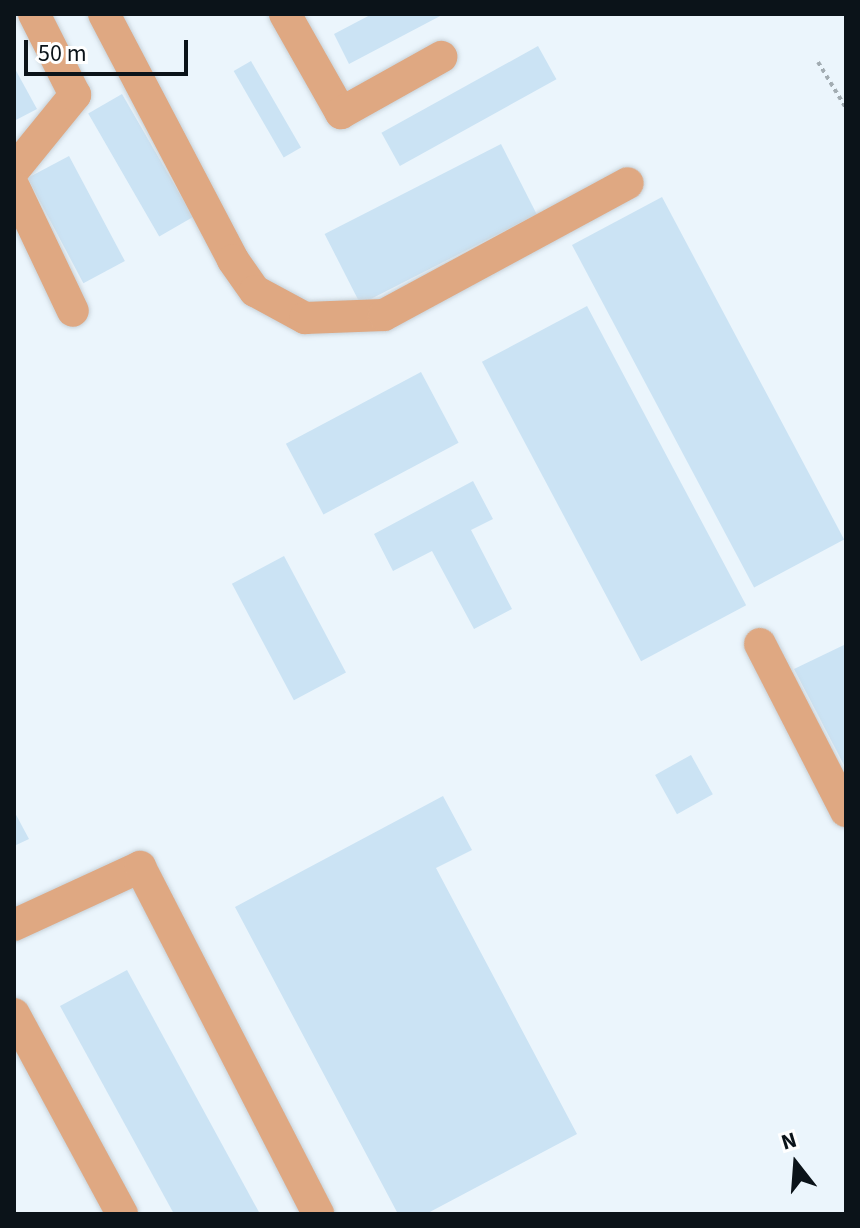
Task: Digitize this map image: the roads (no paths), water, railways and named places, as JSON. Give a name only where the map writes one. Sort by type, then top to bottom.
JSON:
[{"type":"lane","points":[[14,170],[75,95],[34,14]]},
{"type":"lane","points":[[104,14],[233,260],[255,291],[305,318],[384,315],[628,183]]},
{"type":"lane","points":[[290,16],[341,113],[441,57]]},
{"type":"lane","points":[[14,187],[73,311]]},
{"type":"lane","points":[[760,644],[846,811]]},
{"type":"lane","points":[[14,925],[140,867],[318,1214]]},
{"type":"lane","points":[[14,1014],[122,1214]]}]
